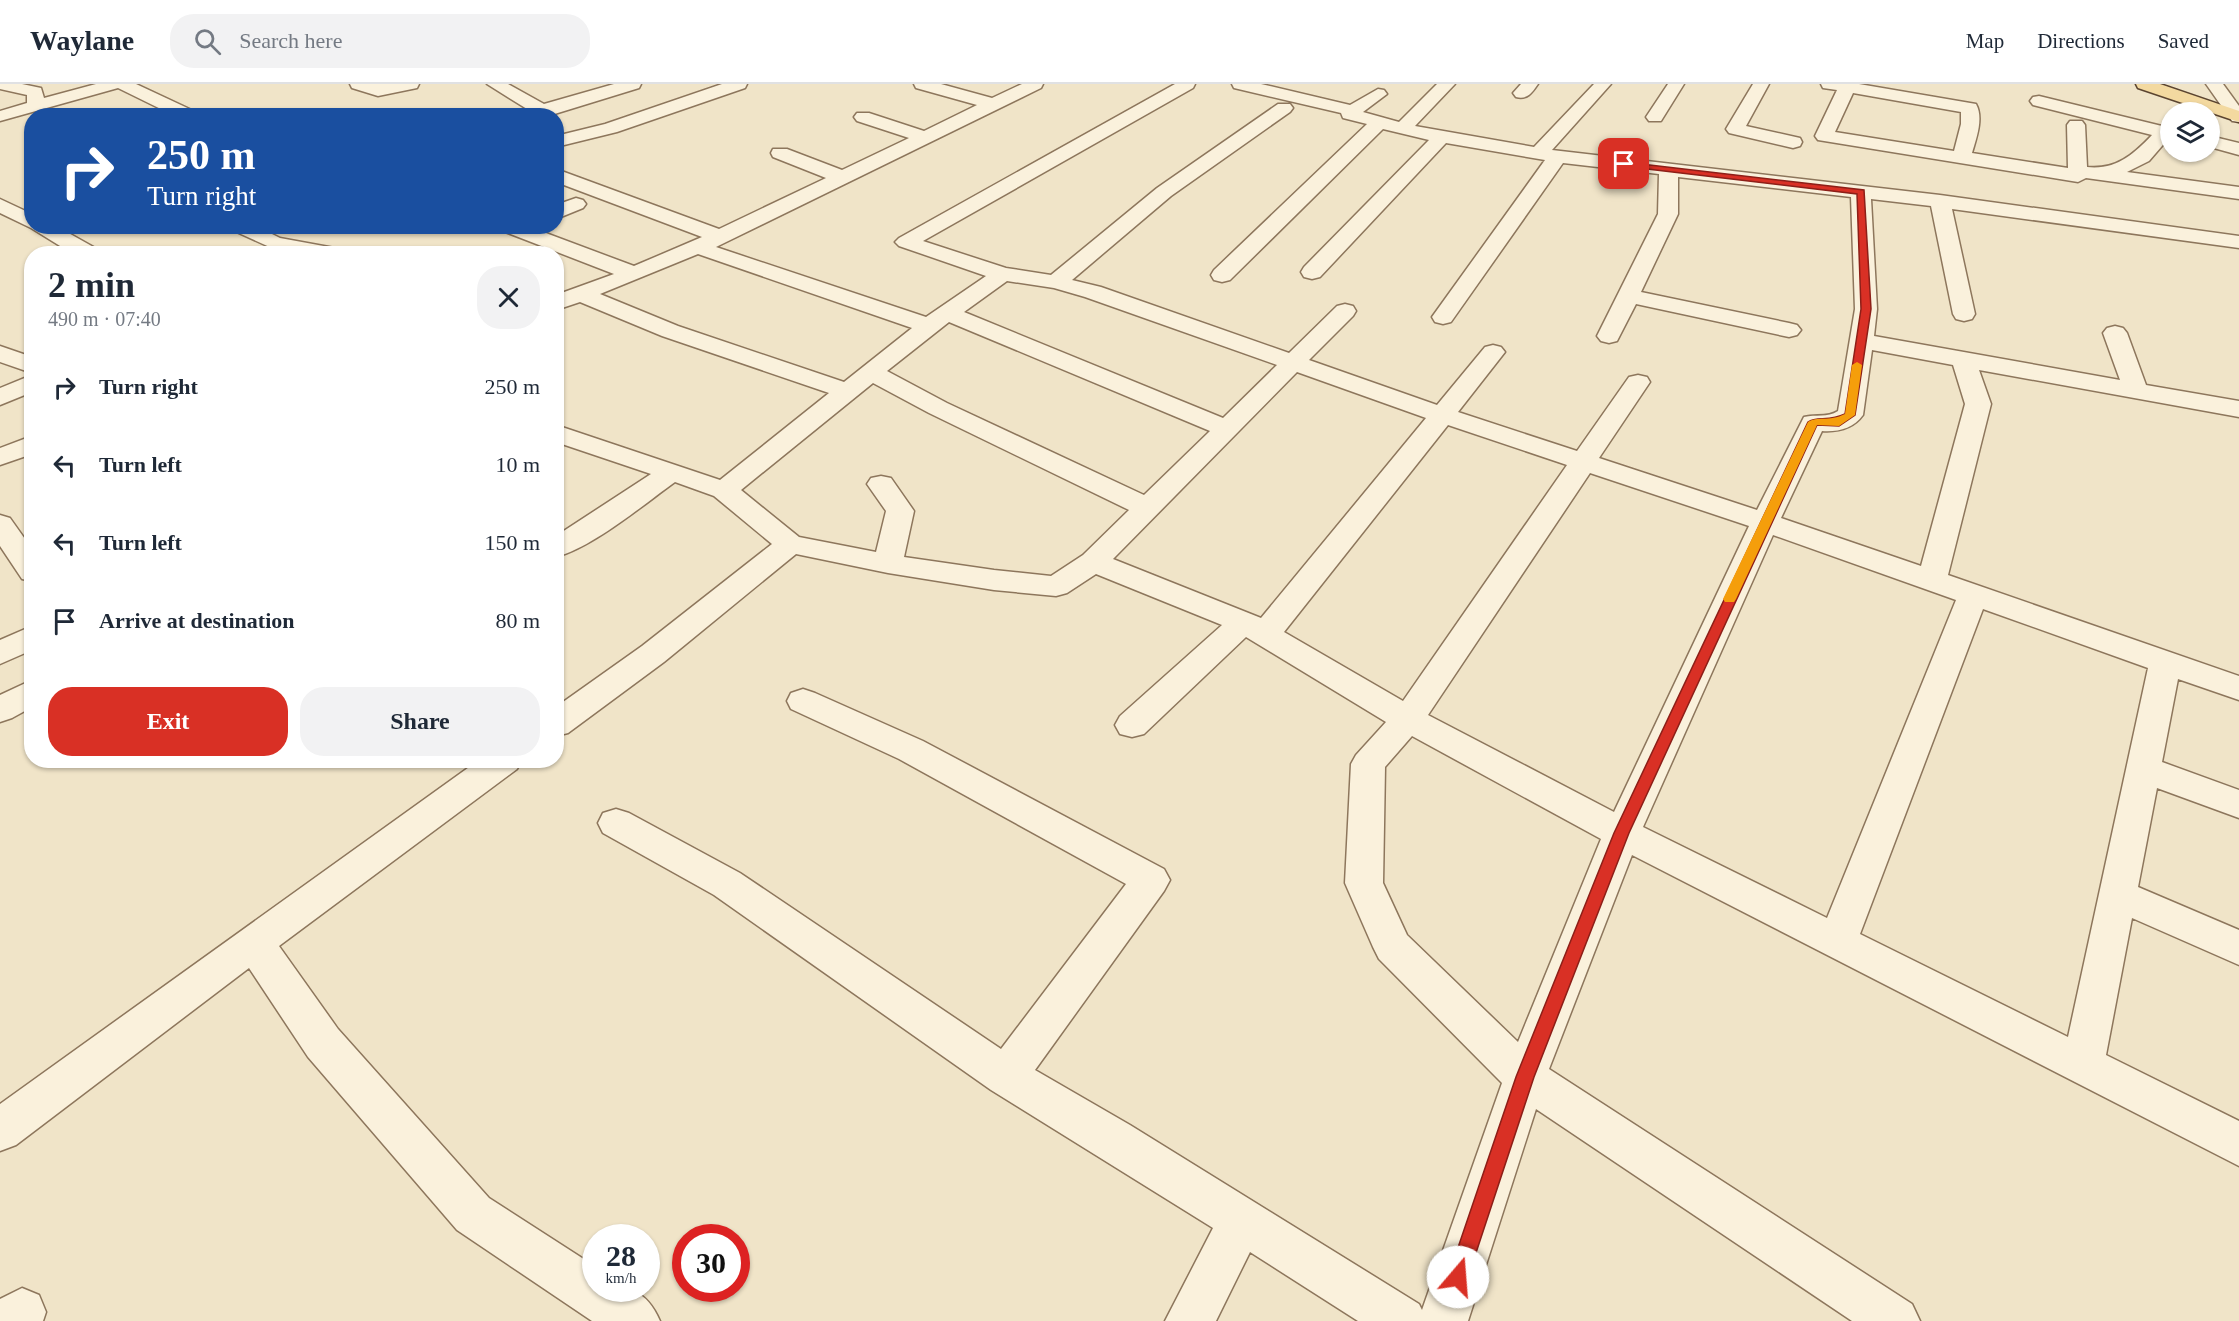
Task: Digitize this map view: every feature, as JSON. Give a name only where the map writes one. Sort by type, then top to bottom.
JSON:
[{"type":"main road","points":[[2144,84],[2239,117]]},
{"type":"street","points":[[0,84],[35,92],[36,106]]},
{"type":"street","points":[[29,108],[115,84]]},
{"type":"street","points":[[122,84],[173,108]]},
{"type":"street","points":[[357,84],[378,91],[411,84]]},
{"type":"street","points":[[495,84],[532,108]]},
{"type":"street","points":[[556,108],[633,84]]},
{"type":"street","points":[[564,140],[611,128],[739,84]]},
{"type":"street","points":[[922,84],[992,104]]},
{"type":"street","points":[[564,300],[634,274],[720,237],[1035,84]]},
{"type":"street","points":[[1187,84],[906,242],[1003,273],[1056,282],[1093,292],[1441,415],[1765,522],[2239,688]]},
{"type":"street","points":[[1240,84],[1353,111]]},
{"type":"street","points":[[1403,128],[1446,84]]},
{"type":"street","points":[[1443,317],[1548,155],[1604,84]]},
{"type":"street","points":[[1655,117],[1676,84]]},
{"type":"street","points":[[1761,84],[1735,129],[1793,142]]},
{"type":"street","points":[[1911,84],[1970,108],[1970,124],[1962,157]]},
{"type":"street","points":[[2214,84],[2239,117]]},
{"type":"street","points":[[1942,95],[1838,86],[1824,136],[2078,176],[2076,125]]},
{"type":"street","points":[[543,108],[552,93]]},
{"type":"street","points":[[1378,94],[1349,114],[1379,123],[1493,148],[2028,213],[2126,217],[2226,214]]},
{"type":"street","points":[[1915,152],[1920,125],[1942,95]]},
{"type":"street","points":[[2039,101],[2160,131]]},
{"type":"street","points":[[1056,282],[1164,192],[1284,108]]},
{"type":"street","points":[[4,115],[24,109]]},
{"type":"street","points":[[4,115],[24,122]]},
{"type":"street","points":[[863,117],[924,137]]},
{"type":"street","points":[[1222,275],[1379,123]]},
{"type":"street","points":[[1312,272],[1442,137]]},
{"type":"street","points":[[2106,175],[2142,157],[2160,140]]},
{"type":"street","points":[[2220,144],[2239,149]]},
{"type":"street","points":[[780,153],[841,177]]},
{"type":"street","points":[[1609,336],[1668,214],[1669,169]]},
{"type":"street","points":[[2078,171],[2106,175],[2226,214]]},
{"type":"street","points":[[2223,171],[2226,214]]},
{"type":"street","points":[[564,178],[720,237]]},
{"type":"street","points":[[2022,180],[2028,213]]},
{"type":"street","points":[[1955,183],[1965,204]]},
{"type":"street","points":[[1443,1321],[1525,1077],[1622,833],[1813,422],[1835,424],[1850,415],[1866,309],[1861,192]]},
{"type":"street","points":[[1940,201],[1964,314]]},
{"type":"street","points":[[564,209],[576,204]]},
{"type":"street","points":[[0,205],[24,218]]},
{"type":"street","points":[[54,234],[75,246]]},
{"type":"street","points":[[255,234],[274,243],[290,246]]},
{"type":"street","points":[[531,234],[562,246]]},
{"type":"street","points":[[564,247],[634,274]]},
{"type":"street","points":[[697,247],[788,280],[938,319],[1228,429]]},
{"type":"street","points":[[724,490],[938,319],[1003,273]]},
{"type":"street","points":[[580,294],[670,331],[847,391]]},
{"type":"street","points":[[1628,296],[1789,330]]},
{"type":"street","points":[[564,437],[724,490],[790,544],[888,564],[994,580],[1056,586],[1094,562],[1345,311]]},
{"type":"street","points":[[2115,333],[2136,391]]},
{"type":"street","points":[[1861,341],[2239,409]]},
{"type":"street","points":[[1132,724],[1254,629],[1493,352]]},
{"type":"street","points":[[0,353],[24,363]]},
{"type":"street","points":[[1932,580],[1978,404],[1964,360]]},
{"type":"street","points":[[870,372],[938,408],[1148,508]]},
{"type":"street","points":[[1638,382],[1408,719],[1368,764],[1364,883],[1393,947],[1525,1077],[1895,1321]]},
{"type":"street","points":[[0,397],[24,386]]},
{"type":"street","points":[[0,457],[24,447]]},
{"type":"street","points":[[564,543],[672,472]]},
{"type":"street","points":[[881,484],[900,511],[888,564]]},
{"type":"street","points":[[15,536],[24,555]]},
{"type":"street","points":[[564,718],[653,654],[790,544]]},
{"type":"street","points":[[1094,562],[1254,629],[1408,719],[1622,833],[2239,1144]]},
{"type":"street","points":[[1837,942],[1972,595]]},
{"type":"street","points":[[0,653],[24,641]]},
{"type":"street","points":[[2082,1066],[2165,662]]},
{"type":"street","points":[[0,710],[24,696]]},
{"type":"street","points":[[803,701],[911,750],[1151,880],[1006,1076]]},
{"type":"street","points":[[0,1130],[495,768]]},
{"type":"street","points":[[2144,769],[2239,804]]},
{"type":"street","points":[[616,823],[727,884],[1006,1076],[1402,1321]]},
{"type":"street","points":[[2118,895],[2239,948]]},
{"type":"street","points":[[254,942],[323,1043],[473,1214],[635,1321]]},
{"type":"street","points":[[1190,1321],[1242,1220]]},
{"type":"slow traffic","points":[[1730,599],[1813,422],[1835,424],[1850,415],[1857,365]]},
{"type":"route","points":[[1458,1277],[1525,1077],[1622,833],[1813,422],[1835,424],[1850,415],[1866,309],[1861,192],[1624,164]]}]
